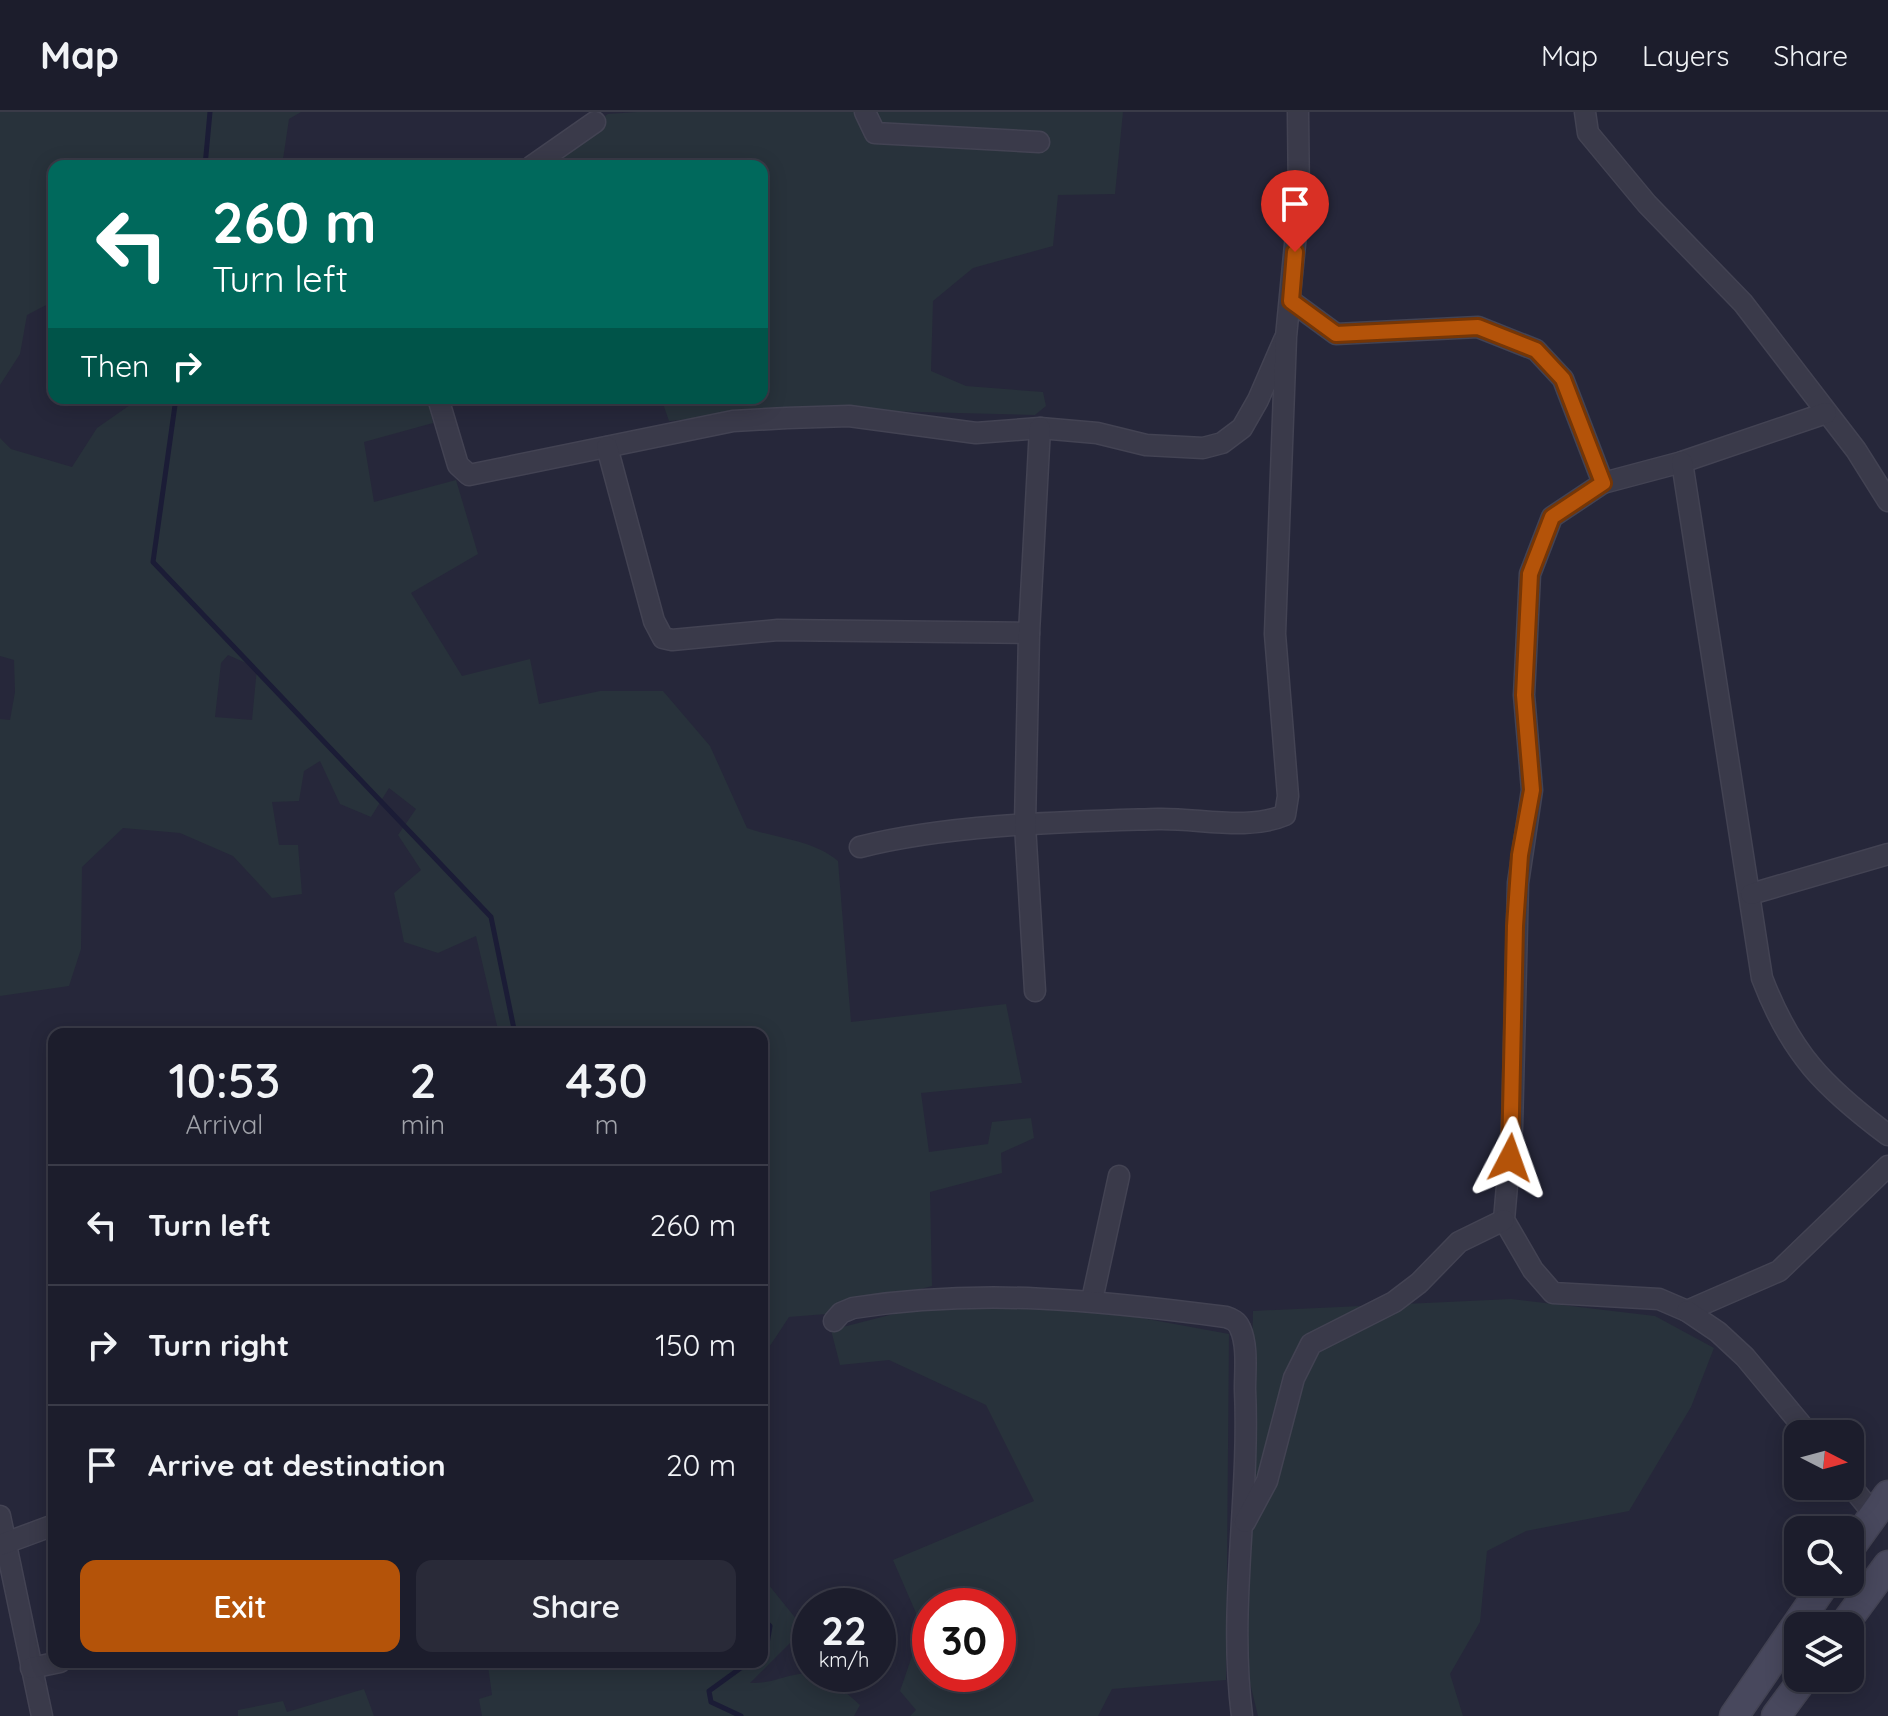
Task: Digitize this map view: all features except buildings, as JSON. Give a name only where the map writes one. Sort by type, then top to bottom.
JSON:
[{"type":"main road","points":[[1864,1528],[1881,1504]]},
{"type":"main road","points":[[1853,1612],[1888,1565]]},
{"type":"main road","points":[[1734,1716],[1816,1596]]},
{"type":"main road","points":[[1776,1716],[1794,1692]]},
{"type":"street","points":[[865,112],[875,133],[1039,142]]},
{"type":"street","points":[[860,847],[1025,825],[1160,819],[1264,824],[1285,815],[1288,796],[1275,634],[1286,337],[1299,203],[1298,112]]},
{"type":"street","points":[[1585,112],[1588,133],[1647,204],[1743,303],[1856,450],[1888,501]]},
{"type":"street","points":[[541,160],[595,122]]},
{"type":"street","points":[[1291,301],[1336,334],[1478,327],[1536,350],[1563,379],[1603,483]]},
{"type":"street","points":[[440,404],[458,465],[469,475],[733,421],[787,418],[849,416],[976,433],[1040,428],[1097,433],[1146,445],[1203,448],[1222,443],[1242,428],[1286,337]]},
{"type":"street","points":[[1797,1420],[1745,1357],[1718,1332],[1687,1311],[1659,1299],[1553,1293],[1533,1270],[1504,1220],[1512,1128],[1518,883],[1532,790],[1524,695],[1530,574],[1552,517],[1603,483],[1682,462],[1826,413]]},
{"type":"street","points":[[1035,991],[1025,825],[1029,633],[1040,428]]},
{"type":"street","points":[[607,447],[654,621],[663,638],[681,640],[778,630],[1029,633]]},
{"type":"street","points":[[1682,462],[1762,978],[1792,1043],[1809,1067],[1888,1135]]},
{"type":"street","points":[[1751,894],[1888,854]]},
{"type":"street","points":[[1687,1311],[1779,1271],[1888,1166]]},
{"type":"street","points":[[1092,1300],[1119,1176]]},
{"type":"street","points":[[1243,1526],[1267,1481],[1294,1378],[1311,1344],[1394,1302],[1419,1283],[1459,1242],[1504,1220]]},
{"type":"street","points":[[834,1321],[841,1313],[853,1308],[994,1296],[1092,1300],[1226,1317],[1238,1324],[1242,1336],[1246,1405],[1239,1663],[1242,1716]]},
{"type":"street","points":[[0,1516],[3,1544],[42,1716]]},
{"type":"street","points":[[3,1544],[48,1527]]},
{"type":"street","points":[[31,1668],[48,1664]]},
{"type":"shaded area","points":[[0,112],[301,112],[289,119],[283,160],[48,160],[48,304],[27,315],[20,354],[0,385]]},
{"type":"shaded area","points":[[1123,112],[1115,194],[1058,195],[1053,246],[973,268],[933,301],[931,371],[966,386],[1043,392],[1046,406],[1035,415],[804,409],[669,421],[663,404],[768,404],[768,160],[544,160],[608,114]]},
{"type":"shaded area","points":[[131,404],[429,404],[433,423],[364,442],[374,502],[456,480],[478,554],[411,593],[462,676],[530,659],[539,704],[600,691],[663,691],[710,746],[747,828],[806,844],[838,861],[851,1022],[1006,1004],[1022,1083],[921,1093],[929,1152],[988,1144],[992,1122],[1031,1118],[1034,1138],[1001,1153],[1002,1173],[930,1192],[932,1286],[826,1314],[789,1317],[768,1349],[768,1028],[498,1028],[476,936],[438,953],[404,942],[394,893],[421,870],[398,835],[416,809],[389,788],[371,817],[340,804],[320,761],[304,771],[299,801],[272,802],[279,845],[298,845],[302,894],[272,898],[233,856],[180,833],[123,828],[82,867],[81,949],[69,986],[0,996],[0,719],[10,720],[15,692],[14,660],[0,656],[0,438],[11,449],[72,467],[97,428]],"holes":[[[228,655],[257,668],[252,720],[215,717],[221,663]]]},
{"type":"shaded area","points":[[1511,1299],[1655,1316],[1714,1348],[1691,1407],[1629,1511],[1526,1531],[1487,1551],[1480,1622],[1450,1674],[1463,1716],[1258,1716],[1245,1662],[1253,1311]]},
{"type":"shaded area","points":[[999,1304],[1120,1314],[1229,1334],[1226,1680],[1112,1689],[1098,1716],[910,1716],[916,1710],[900,1691],[912,1656],[912,1692],[1016,1692],[1016,1588],[912,1588],[912,1604],[893,1560],[1034,1501],[986,1405],[889,1360],[840,1365],[831,1330],[921,1307]]},
{"type":"shaded area","points":[[768,1584],[792,1614],[792,1641],[768,1665]]},
{"type":"shaded area","points":[[488,1668],[765,1668],[750,1683],[792,1676],[792,1692],[844,1692],[860,1705],[854,1716],[482,1716],[479,1699],[492,1695]]},
{"type":"shaded area","points":[[364,1689],[374,1716],[238,1716],[238,1710],[283,1701],[287,1712]]},
{"type":"waterway","points":[[206,160],[210,112]]},
{"type":"waterway","points":[[175,404],[153,562],[491,917],[514,1028]]},
{"type":"waterway","points":[[768,1624],[768,1638]]},
{"type":"waterway","points":[[741,1668],[709,1691],[711,1702],[741,1716]]},
{"type":"route","points":[[1295,252],[1291,301],[1336,334],[1478,327],[1536,350],[1563,379],[1603,483],[1552,517],[1530,574],[1524,695],[1532,790],[1520,855],[1515,926],[1510,1158]]}]
